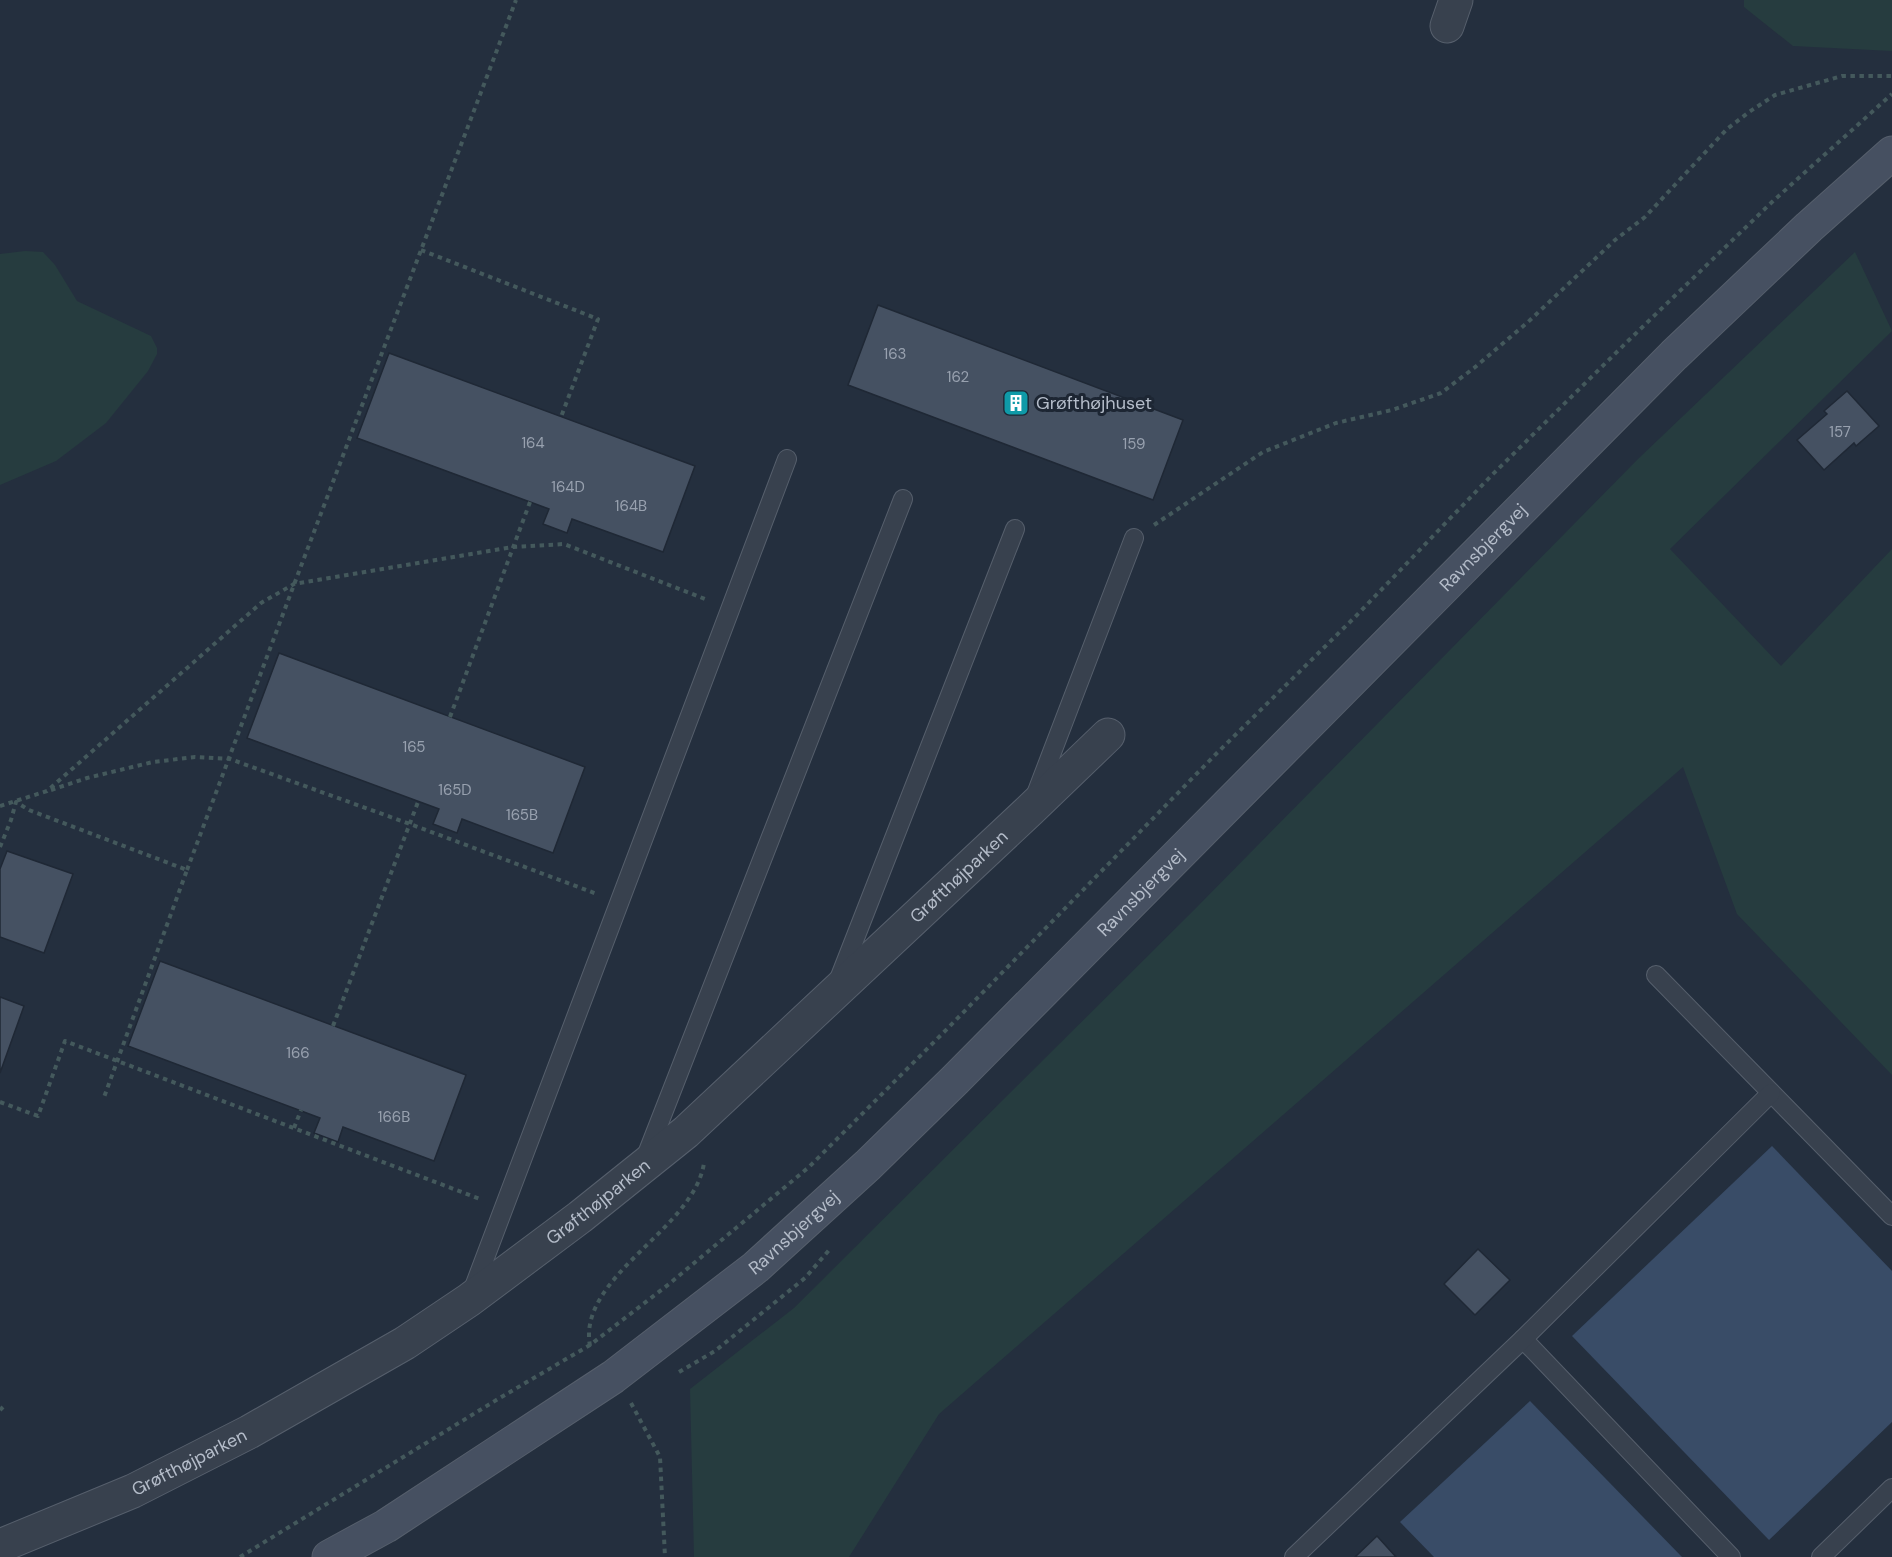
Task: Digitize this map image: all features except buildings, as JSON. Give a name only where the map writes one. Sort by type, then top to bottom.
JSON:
[{"type":"street","name":"Ravnsbjergvej","points":[[329,1557],[386,1526],[613,1377],[756,1267],[868,1165],[963,1071],[1674,355],[1809,227],[1892,153]]},
{"type":"street","name":"Grøfthøjparken","points":[[0,1546],[132,1491],[249,1432],[405,1343],[469,1300],[580,1217],[686,1132],[1108,735]]},
{"type":"lane","points":[[469,1300],[788,459]]},
{"type":"lane","points":[[641,1169],[903,499]]},
{"type":"lane","points":[[833,995],[1015,529]]},
{"type":"lane","points":[[1030,810],[1134,538]]},
{"type":"lane","points":[[1656,975],[1892,1215]]},
{"type":"lane","points":[[1294,1557],[1523,1339],[1771,1093]]},
{"type":"lane","points":[[1523,1339],[1731,1557]]},
{"type":"lane","points":[[1821,1557],[1892,1488]]},
{"type":"path","points":[[103,1100],[294,584],[516,0]]},
{"type":"path","points":[[1134,538],[1263,452],[1336,423],[1392,410],[1441,393],[1474,369],[1615,240],[1645,217],[1726,129],[1775,95],[1842,76],[1892,75]]},
{"type":"path","points":[[240,1557],[498,1399],[590,1346],[669,1284],[809,1167],[1217,753],[1356,616],[1491,476],[1772,202],[1892,94]]},
{"type":"path","points":[[421,250],[598,319],[561,417]]},
{"type":"path","points":[[450,717],[530,502]]},
{"type":"path","points":[[47,791],[261,603],[294,584],[513,547],[564,544],[730,609]]},
{"type":"path","points":[[0,806],[87,778],[153,762],[195,757],[230,759],[619,903]]},
{"type":"path","points":[[16,802],[29,810],[187,870]]},
{"type":"path","points":[[0,847],[16,802]]},
{"type":"path","points":[[333,1026],[418,802]]},
{"type":"path","points":[[0,1102],[38,1116],[65,1041],[504,1208]]},
{"type":"path","points":[[294,1128],[301,1110]]},
{"type":"path","points":[[665,1557],[660,1457],[630,1401],[590,1346],[588,1330],[593,1311],[609,1286],[692,1196],[702,1174],[705,1156],[686,1132]]},
{"type":"path","points":[[715,1351],[805,1278]]},
{"type":"green space","points":[[1744,0],[1892,0],[1892,51],[1793,46],[1744,7]]},
{"type":"green space","points":[[25,251],[43,252],[55,265],[77,301],[151,336],[157,348],[157,354],[148,371],[106,423],[56,461],[0,485],[0,254]]},
{"type":"green space","points":[[1855,252],[1892,331],[1670,549],[1781,666],[1892,549],[1892,1075],[1737,914],[1683,767],[939,1414],[849,1557],[694,1557],[690,1389],[794,1308],[1195,909],[1638,459]]},
{"type":"water","points":[[1772,1146],[1892,1271],[1892,1422],[1769,1540],[1572,1336]]},
{"type":"water","points":[[1530,1401],[1682,1557],[1434,1557],[1400,1522]]},
{"type":"place","name":"Grøfthøjhuset","points":[[1016,403]]}]
